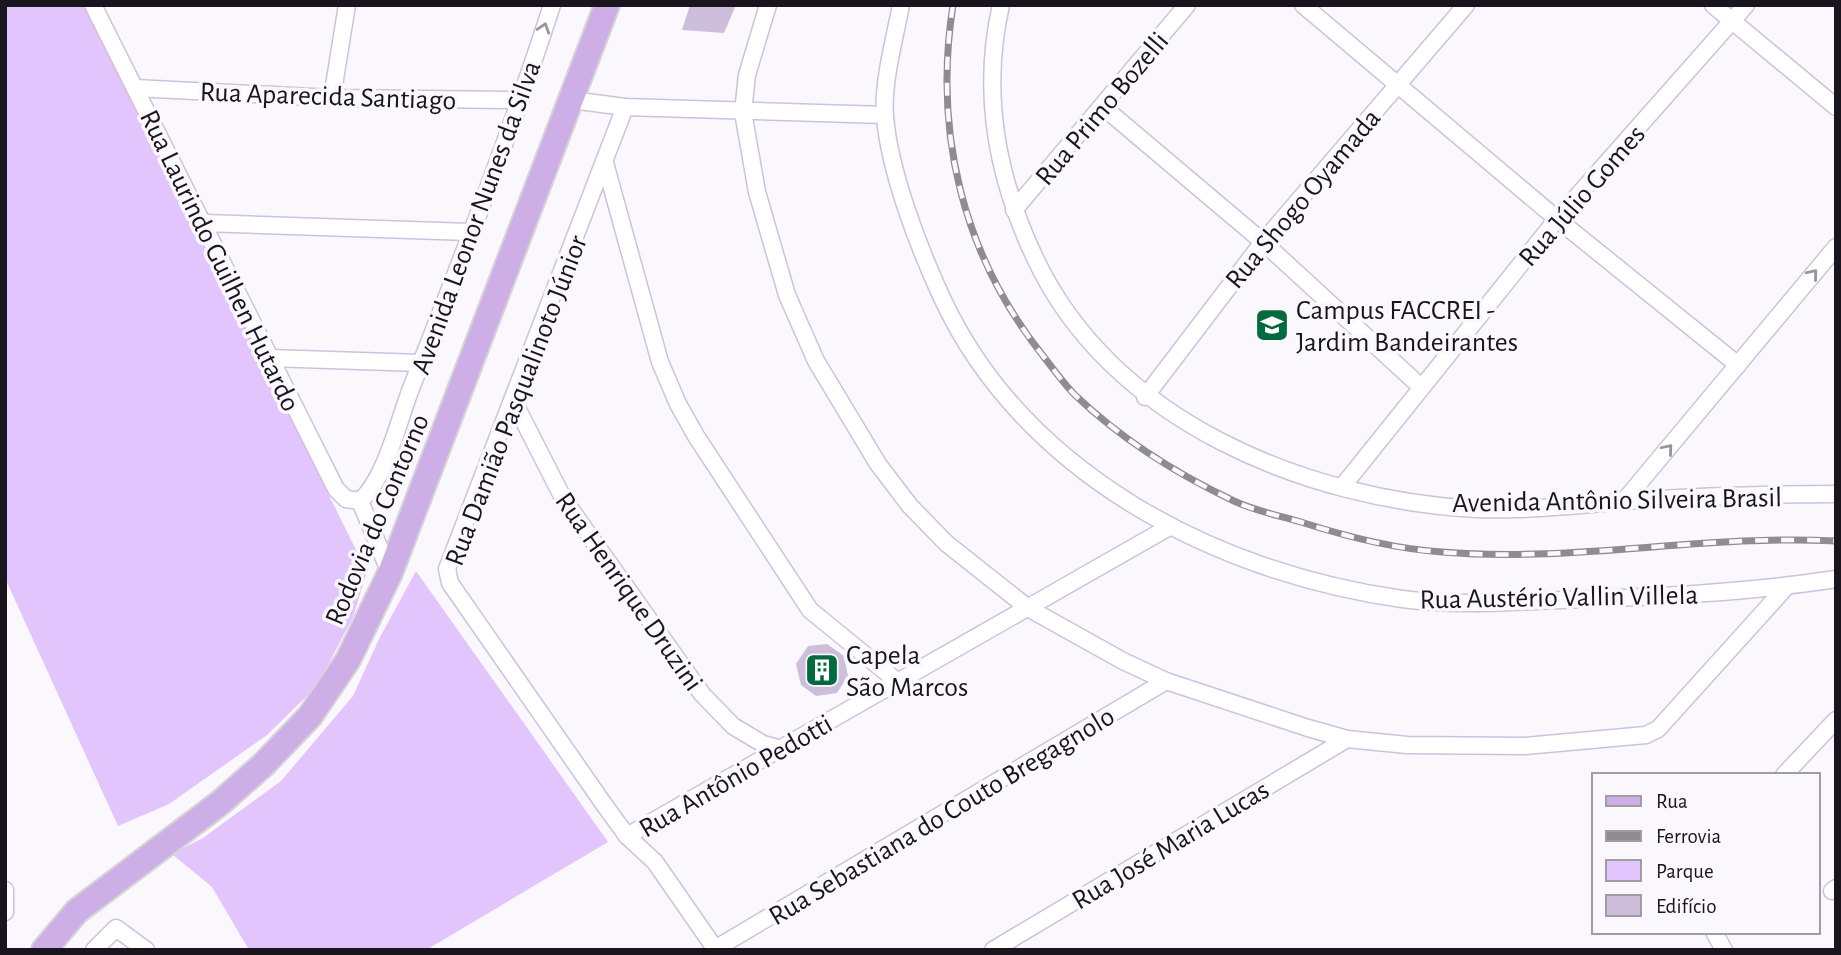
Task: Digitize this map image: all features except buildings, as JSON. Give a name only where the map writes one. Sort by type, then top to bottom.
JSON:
[{"type":"main road","name":"Rodovia do Contorno","points":[[44,950],[77,911],[263,765],[310,716],[348,660],[390,573],[607,5]]},
{"type":"street","name":"Rua Laurindo Guilhen Hutardo","points":[[93,5],[336,489],[346,499],[360,501]]},
{"type":"street","points":[[332,98],[347,5]]},
{"type":"street","name":"Avenida Leonor Nunes da Silva","points":[[360,501],[374,484],[421,363],[521,100],[552,5]]},
{"type":"street","points":[[768,5],[747,75],[743,112],[757,192],[787,295],[822,371],[878,464],[909,506],[946,543],[1028,608],[1166,681],[1254,713],[1347,739],[1407,745],[1525,746],[1646,735],[1670,718],[1787,586]]},
{"type":"street","name":"Rua Austério Vallin Villela","points":[[901,5],[884,115],[914,229],[935,282],[971,354],[1030,425],[1058,450],[1112,490],[1171,526],[1247,559],[1370,593],[1449,603],[1643,598],[1787,586],[1836,579]]},
{"type":"street","name":"Avenida Antônio Silveira Brasil","points":[[1000,5],[991,71],[994,128],[1004,181],[1014,210],[1042,273],[1069,318],[1100,355],[1145,397],[1231,446],[1313,479],[1391,497],[1477,509],[1836,494]]},
{"type":"street","name":"Rua Primo Bozelli","points":[[1014,210],[1187,5]]},
{"type":"street","points":[[1303,5],[1557,219],[1738,365]]},
{"type":"street","name":"Rua Shogo Oyamada","points":[[1145,397],[1262,242],[1466,5]]},
{"type":"street","points":[[1713,5],[1836,107]]},
{"type":"street","name":"Rua Júlio Gomes","points":[[1342,487],[1557,219],[1746,5]]},
{"type":"street","name":"Rua Aparecida Santiago","points":[[135,88],[332,98],[521,100]]},
{"type":"street","points":[[572,100],[625,107],[884,115]]},
{"type":"street","points":[[1102,106],[1262,242],[1421,387]]},
{"type":"street","name":"Rua Damião Pasqualinoto Júnior","points":[[625,107],[447,569],[450,583],[628,836],[655,862],[715,949]]},
{"type":"street","points":[[605,163],[660,362],[690,426],[810,610],[898,682]]},
{"type":"street","points":[[204,223],[470,232]]},
{"type":"street","points":[[1624,501],[1836,247]]},
{"type":"street","points":[[270,358],[421,363]]},
{"type":"street","name":"Rua Henrique Druzini","points":[[513,400],[564,500],[702,694],[733,726],[763,744],[781,749]]},
{"type":"street","points":[[360,501],[390,573]]},
{"type":"street","name":"Rua Antônio Pedotti","points":[[628,836],[1171,526]]},
{"type":"street","name":"Rua Sebastiana do Couto Bregagnolo","points":[[715,949],[1166,681]]},
{"type":"street","points":[[1786,773],[1836,720]]},
{"type":"street","name":"Rua José Maria Lucas","points":[[993,950],[1347,739]]},
{"type":"street","points":[[94,950],[116,928],[146,950]]},
{"type":"street","points":[[1715,934],[1724,950]]},
{"type":"green space","points":[[5,5],[85,5],[367,572],[353,617],[317,686],[267,735],[169,804],[118,826],[5,578]]},
{"type":"green space","points":[[416,571],[608,842],[426,950],[249,950],[212,887],[172,854],[203,838],[281,781],[353,696],[379,639]]},
{"type":"railway","points":[[953,5],[947,100],[952,146],[974,235],[993,277],[1016,318],[1071,391],[1130,441],[1171,467],[1251,508],[1355,538],[1425,550],[1541,554],[1737,541],[1836,541]]},
{"type":"place","name":"Campus FACCREI - Jardim Bandeirantes","points":[[1272,325]]},
{"type":"place","name":"Capela São Marcos","points":[[822,670]]}]
